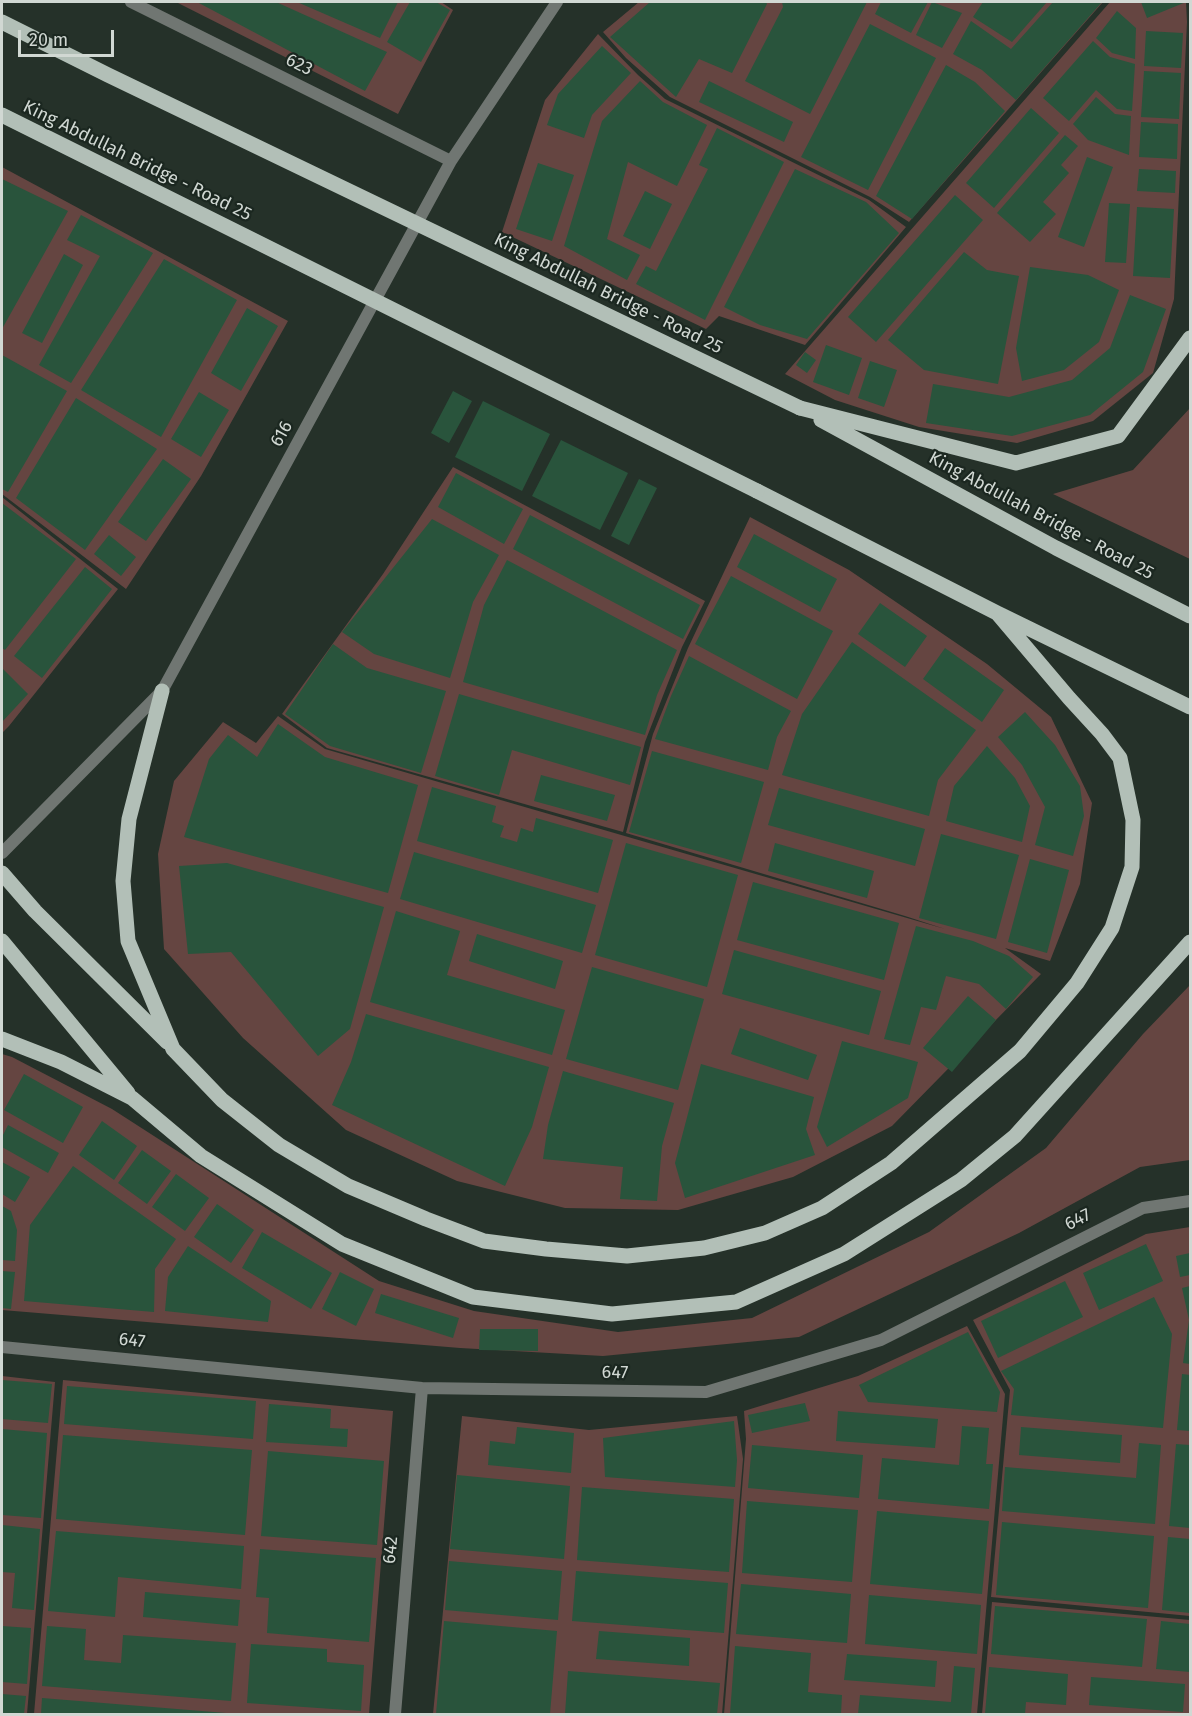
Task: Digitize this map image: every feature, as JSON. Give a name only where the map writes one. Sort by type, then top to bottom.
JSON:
[{"type":"main road","name":"King Abdullah Bridge - Road 25","points":[[2,22],[119,81],[800,408],[1056,548],[1191,616]]},
{"type":"main road","name":"King Abdullah Bridge - Road 25","points":[[2,115],[757,490],[997,613],[1191,707]]},
{"type":"main road","points":[[800,408],[1016,463],[1118,436],[1191,338]]},
{"type":"main road","points":[[2,873],[35,912],[173,1048],[222,1100],[279,1144],[348,1186],[483,1241],[546,1250],[627,1256],[704,1248],[765,1233],[822,1208],[891,1163],[1020,1052],[1077,983],[1112,928],[1132,867],[1133,820],[1120,758],[997,613]]},
{"type":"main road","points":[[162,691],[129,819],[123,881],[128,942],[173,1048]]},
{"type":"main road","points":[[2,940],[132,1098],[201,1156],[342,1244],[473,1297],[612,1314],[736,1302],[844,1254],[961,1180],[1015,1136],[1191,942]]},
{"type":"main road","points":[[2,1039],[61,1062],[132,1098]]},
{"type":"street","name":"623","points":[[131,2],[451,161]]},
{"type":"street","name":"616","points":[[2,853],[162,691],[451,161],[556,2]]},
{"type":"street","name":"647","points":[[2,1347],[422,1388],[706,1392],[881,1340],[1143,1208],[1191,1201]]},
{"type":"street","name":"642","points":[[395,1714],[422,1388]]},
{"type":"shaded area","points":[[176,2],[441,2],[453,10],[398,114]]},
{"type":"shaded area","points":[[639,2],[1103,2],[909,222],[870,197],[670,97],[626,58],[603,32]]},
{"type":"shaded area","points":[[1110,2],[1186,2],[1187,22],[1174,299],[1153,373],[1093,421],[1017,443],[919,427],[835,400],[785,374]]},
{"type":"shaded area","points":[[598,34],[665,99],[869,200],[906,227],[805,345],[719,316],[706,329],[502,232],[545,100]]},
{"type":"shaded area","points":[[2,167],[288,321],[201,476],[126,589],[2,494]]},
{"type":"shaded area","points":[[1190,408],[1190,559],[1053,494],[1133,470]]},
{"type":"shaded area","points":[[453,467],[705,601],[682,647],[645,742],[623,832],[327,748],[282,714],[383,574]]},
{"type":"shaded area","points":[[2,497],[118,589],[2,733]]},
{"type":"shaded area","points":[[750,517],[849,570],[987,664],[1051,717],[1092,803],[1080,884],[1050,961],[1005,948],[1041,974],[892,1126],[793,1177],[678,1210],[565,1208],[457,1181],[346,1130],[243,1038],[164,949],[158,854],[174,781],[223,722],[256,743],[278,716],[325,749],[945,929],[626,833],[653,734],[688,648]]},
{"type":"shaded area","points":[[1190,985],[1190,1160],[1140,1167],[1019,1233],[799,1337],[603,1356],[460,1348],[2,1310],[2,1054],[112,1109],[379,1281],[474,1311],[618,1332],[752,1318],[929,1232],[1046,1148],[1143,1034]]},
{"type":"shaded area","points":[[1190,1227],[1190,1616],[991,1597],[1010,1390],[973,1320],[1146,1234]]},
{"type":"shaded area","points":[[967,1326],[1005,1394],[977,1714],[724,1714],[746,1439],[744,1411],[858,1376]]},
{"type":"shaded area","points":[[2,1376],[55,1382],[27,1714],[2,1714]]},
{"type":"shaded area","points":[[63,1380],[393,1411],[369,1714],[34,1714]]},
{"type":"shaded area","points":[[462,1416],[589,1430],[737,1416],[743,1459],[722,1714],[433,1714]]},
{"type":"shaded area","points":[[992,1602],[1190,1620],[1190,1714],[982,1714]]},
{"type":"building","points":[[197,2],[276,2],[387,52],[365,91]]},
{"type":"building","points":[[297,2],[398,2],[380,38]]},
{"type":"building","points":[[410,2],[436,2],[450,10],[421,62],[387,42]]},
{"type":"building","points":[[650,2],[766,2],[767,4],[732,73],[699,59],[676,97],[610,37]]},
{"type":"building","points":[[782,2],[867,2],[810,114],[745,81],[783,7]]},
{"type":"building","points":[[881,2],[928,2],[911,33],[875,14]]},
{"type":"building","points":[[932,2],[962,13],[942,48],[916,35]]},
{"type":"building","points":[[983,2],[1047,2],[1012,42],[973,17]]},
{"type":"building","points":[[1053,2],[1102,2],[1016,100],[982,70],[953,54],[971,21],[1011,49]]},
{"type":"building","points":[[1141,2],[1186,2],[1147,18]]},
{"type":"building","points":[[1117,11],[1136,28],[1135,59],[1112,53],[1096,38]]},
{"type":"building","points":[[870,24],[936,58],[868,190],[801,157]]},
{"type":"building","points":[[1146,31],[1183,33],[1181,68],[1144,66]]},
{"type":"building","points":[[1093,41],[1110,57],[1135,64],[1132,111],[1117,109],[1096,90],[1069,121],[1043,98]]},
{"type":"building","points":[[602,46],[631,73],[592,115],[584,138],[547,125],[558,94]]},
{"type":"building","points":[[946,65],[975,82],[1005,111],[912,219],[876,196]]},
{"type":"building","points":[[1144,71],[1181,73],[1179,119],[1141,117]]},
{"type":"building","points":[[640,81],[663,102],[707,125],[677,186],[628,162],[607,239],[640,255],[627,280],[564,246],[602,121]]},
{"type":"building","points":[[709,81],[793,122],[784,142],[699,102]]},
{"type":"building","points":[[1096,97],[1115,114],[1131,116],[1129,155],[1088,140],[1073,124]]},
{"type":"building","points":[[1031,108],[1059,133],[994,208],[966,183]]},
{"type":"building","points":[[1141,122],[1178,124],[1177,159],[1139,157]]},
{"type":"building","points":[[717,128],[784,162],[705,320],[636,284],[646,266],[656,271],[708,169],[699,165]]},
{"type":"building","points":[[1065,135],[1078,146],[1061,165],[1069,173],[1043,202],[1056,214],[1030,242],[997,213]]},
{"type":"building","points":[[1087,157],[1113,167],[1084,247],[1058,237]]},
{"type":"building","points":[[538,163],[574,175],[552,241],[516,229]]},
{"type":"building","points":[[795,169],[866,202],[899,233],[807,339],[760,325],[724,307]]},
{"type":"building","points":[[1139,169],[1176,171],[1175,193],[1137,191]]},
{"type":"building","points":[[2,179],[68,211],[2,329]]},
{"type":"building","points":[[645,191],[672,204],[650,249],[623,236]]},
{"type":"building","points":[[955,195],[983,220],[876,342],[848,317]]},
{"type":"building","points":[[1109,203],[1130,204],[1126,263],[1105,262]]},
{"type":"building","points":[[1137,207],[1174,209],[1170,278],[1133,276]]},
{"type":"building","points":[[81,215],[153,253],[71,383],[39,365],[100,256],[67,240]]},
{"type":"building","points":[[964,252],[987,270],[1019,276],[998,384],[924,370],[888,340]]},
{"type":"building","points":[[64,254],[83,265],[42,343],[22,333]]},
{"type":"building","points":[[164,259],[237,300],[161,437],[81,390]]},
{"type":"building","points":[[1030,267],[1088,275],[1119,290],[1099,342],[1064,370],[1022,381],[1016,348]]},
{"type":"building","points":[[1130,295],[1166,309],[1143,372],[1090,415],[1012,436],[926,423],[933,384],[1009,397],[1072,380],[1110,348]]},
{"type":"building","points":[[247,308],[278,326],[241,391],[211,373]]},
{"type":"building","points":[[826,345],[862,358],[849,395],[813,382]]},
{"type":"building","points":[[805,352],[816,360],[807,373],[796,365]]},
{"type":"building","points":[[2,355],[67,391],[8,492],[2,489]]},
{"type":"building","points":[[870,361],[897,370],[884,407],[858,398]]},
{"type":"building","points":[[453,391],[472,401],[449,443],[431,433]]},
{"type":"building","points":[[199,392],[229,410],[201,457],[171,439]]},
{"type":"building","points":[[76,398],[157,449],[85,550],[16,498]]},
{"type":"building","points":[[483,401],[550,434],[522,491],[455,457]]},
{"type":"building","points":[[561,440],[628,473],[600,530],[532,496]]},
{"type":"building","points":[[163,459],[191,479],[146,541],[118,522]]},
{"type":"building","points":[[456,473],[523,509],[504,544],[438,507]]},
{"type":"building","points":[[639,479],[657,488],[629,545],[611,536]]},
{"type":"building","points":[[2,503],[76,559],[5,650],[2,648]]},
{"type":"building","points":[[530,515],[700,605],[683,639],[513,549]]},
{"type":"building","points":[[432,519],[499,555],[473,602],[450,678],[374,654],[342,632]]},
{"type":"building","points":[[754,534],[837,579],[820,612],[737,567]]},
{"type":"building","points":[[109,535],[136,557],[121,576],[94,554]]},
{"type":"building","points":[[507,560],[677,650],[657,695],[645,735],[463,682],[484,605]]},
{"type":"building","points":[[85,567],[112,589],[42,678],[14,656]]},
{"type":"building","points":[[731,576],[833,631],[797,699],[695,644]]},
{"type":"building","points":[[880,603],[927,636],[905,667],[858,634]]},
{"type":"building","points":[[852,642],[976,730],[938,780],[929,816],[782,775],[802,714]]},
{"type":"building","points":[[333,644],[367,668],[446,691],[421,773],[330,746],[285,714]]},
{"type":"building","points":[[945,648],[1004,690],[982,722],[923,679]]},
{"type":"building","points":[[689,656],[791,711],[777,737],[768,770],[655,739]]},
{"type":"building","points":[[2,668],[28,694],[2,722]]},
{"type":"building","points":[[459,694],[641,747],[630,785],[512,750],[499,795],[435,776]]},
{"type":"building","points":[[1025,712],[1055,745],[1080,786],[1084,816],[1073,856],[1035,845],[1045,807],[1022,765],[998,737]]},
{"type":"building","points":[[278,724],[325,757],[418,785],[388,893],[184,837],[209,759],[228,735],[257,757]]},
{"type":"building","points":[[987,746],[1015,778],[1030,806],[1022,842],[946,821],[954,786]]},
{"type":"building","points":[[652,751],[764,782],[741,863],[629,832]]},
{"type":"building","points":[[541,775],[615,795],[607,821],[534,801]]},
{"type":"building","points":[[432,787],[496,806],[492,822],[504,826],[500,837],[517,842],[521,828],[533,832],[536,818],[613,840],[598,893],[417,841]]},
{"type":"building","points":[[779,788],[925,829],[915,866],[768,825]]},
{"type":"building","points":[[941,834],[1019,855],[996,939],[919,918]]},
{"type":"building","points":[[626,843],[738,875],[707,987],[595,955]]},
{"type":"building","points":[[775,843],[874,871],[867,898],[768,871]]},
{"type":"building","points":[[414,852],[596,905],[582,953],[400,899]]},
{"type":"building","points":[[1030,859],[1069,870],[1047,953],[1008,942]]},
{"type":"building","points":[[227,863],[384,907],[350,1029],[318,1056],[231,952],[188,954],[179,866]]},
{"type":"building","points":[[753,882],[899,923],[884,980],[737,940]]},
{"type":"building","points":[[396,911],[460,931],[447,975],[565,1010],[552,1055],[370,1002]]},
{"type":"building","points":[[916,926],[973,941],[1009,956],[1033,977],[1006,1009],[979,984],[946,976],[936,1010],[921,1007],[910,1045],[884,1039]]},
{"type":"building","points":[[477,934],[563,961],[555,989],[469,961]]},
{"type":"building","points":[[734,950],[881,991],[869,1035],[722,994]]},
{"type":"building","points":[[592,967],[704,999],[678,1090],[566,1059]]},
{"type":"building","points":[[968,996],[996,1020],[952,1072],[923,1048]]},
{"type":"building","points":[[366,1014],[549,1067],[532,1127],[505,1186],[332,1105],[351,1062]]},
{"type":"building","points":[[740,1028],[817,1055],[808,1080],[731,1054]]},
{"type":"building","points":[[842,1041],[918,1062],[908,1098],[827,1147],[817,1127]]},
{"type":"building","points":[[701,1064],[814,1097],[806,1129],[815,1155],[685,1198],[675,1163]]},
{"type":"building","points":[[563,1071],[674,1103],[662,1146],[657,1201],[620,1199],[623,1167],[543,1159],[548,1125]]},
{"type":"building","points":[[24,1074],[83,1107],[63,1143],[4,1110]]},
{"type":"building","points":[[102,1121],[137,1146],[114,1180],[79,1155]]},
{"type":"building","points":[[8,1125],[59,1153],[48,1173],[2,1147],[2,1137]]},
{"type":"building","points":[[142,1150],[171,1171],[147,1204],[118,1183]]},
{"type":"building","points":[[2,1162],[30,1177],[15,1202],[2,1194]]},
{"type":"building","points":[[73,1166],[176,1239],[155,1269],[154,1312],[24,1301],[30,1225]]},
{"type":"building","points":[[176,1174],[209,1198],[185,1231],[152,1207]]},
{"type":"building","points":[[217,1204],[254,1230],[231,1263],[194,1237]]},
{"type":"building","points":[[2,1206],[11,1211],[17,1230],[15,1261],[2,1260]]},
{"type":"building","points":[[262,1232],[332,1273],[311,1309],[242,1268]]},
{"type":"building","points":[[1146,1244],[1163,1281],[1099,1310],[1083,1273]]},
{"type":"building","points":[[188,1246],[271,1301],[268,1322],[165,1311],[168,1277]]},
{"type":"building","points":[[1190,1253],[1190,1275],[1180,1277],[1176,1256]]},
{"type":"building","points":[[2,1271],[15,1272],[11,1309],[2,1308]]},
{"type":"building","points":[[340,1272],[374,1289],[356,1326],[322,1309]]},
{"type":"building","points":[[1065,1281],[1083,1317],[998,1358],[981,1321]]},
{"type":"building","points":[[1190,1286],[1190,1364],[1183,1363],[1189,1320],[1182,1288]]},
{"type":"building","points":[[381,1294],[459,1318],[453,1338],[375,1313]]},
{"type":"building","points":[[1154,1297],[1172,1334],[1163,1428],[1011,1415],[1014,1389],[1001,1371]]},
{"type":"building","points":[[480,1329],[538,1329],[538,1351],[479,1350]]},
{"type":"building","points":[[968,1332],[1000,1392],[997,1412],[868,1402],[859,1385]]},
{"type":"building","points":[[1182,1374],[1190,1375],[1190,1431],[1177,1430]]},
{"type":"building","points":[[2,1380],[52,1384],[48,1423],[2,1419]]},
{"type":"building","points":[[67,1386],[256,1401],[253,1439],[64,1424]]},
{"type":"building","points":[[805,1403],[810,1421],[752,1433],[748,1415]]},
{"type":"building","points":[[269,1404],[331,1409],[330,1428],[348,1429],[347,1447],[266,1442]]},
{"type":"building","points":[[838,1411],[938,1419],[935,1448],[836,1441]]},
{"type":"building","points":[[734,1421],[737,1460],[735,1487],[605,1477],[603,1438]]},
{"type":"building","points":[[962,1426],[989,1428],[986,1464],[993,1464],[989,1509],[878,1499],[882,1458],[959,1465]]},
{"type":"building","points":[[517,1427],[574,1433],[571,1473],[488,1465],[490,1441],[515,1444]]},
{"type":"building","points":[[1021,1427],[1122,1435],[1120,1463],[1019,1455]]},
{"type":"building","points":[[2,1429],[47,1433],[41,1518],[2,1515]]},
{"type":"building","points":[[63,1435],[252,1450],[245,1535],[56,1519]]},
{"type":"building","points":[[1139,1443],[1161,1445],[1155,1524],[1002,1511],[1005,1467],[1136,1478]]},
{"type":"building","points":[[1176,1444],[1190,1445],[1190,1528],[1169,1526]]},
{"type":"building","points":[[752,1445],[863,1455],[859,1498],[748,1488]]},
{"type":"building","points":[[268,1451],[384,1461],[377,1545],[261,1536]]},
{"type":"building","points":[[457,1475],[570,1486],[564,1559],[450,1549]]},
{"type":"building","points":[[582,1487],[734,1499],[729,1572],[577,1560]]},
{"type":"building","points":[[747,1501],[858,1510],[852,1582],[742,1573]]},
{"type":"building","points":[[877,1511],[989,1521],[982,1594],[870,1584]]},
{"type":"building","points":[[1002,1522],[1154,1536],[1148,1608],[996,1595]]},
{"type":"building","points":[[2,1525],[40,1529],[34,1610],[12,1608],[15,1573],[2,1572]]},
{"type":"building","points":[[56,1531],[244,1546],[241,1589],[118,1577],[115,1617],[48,1611]]},
{"type":"building","points":[[1168,1537],[1190,1539],[1190,1613],[1162,1610]]},
{"type":"building","points":[[260,1549],[376,1558],[369,1642],[267,1633],[269,1598],[256,1597]]},
{"type":"building","points":[[449,1561],[562,1571],[558,1620],[445,1610]]},
{"type":"building","points":[[576,1571],[728,1583],[724,1633],[572,1621]]},
{"type":"building","points":[[741,1584],[851,1594],[847,1643],[736,1634]]},
{"type":"building","points":[[145,1592],[240,1600],[238,1626],[143,1617]]},
{"type":"building","points":[[869,1595],[981,1605],[977,1654],[865,1644]]},
{"type":"building","points":[[995,1606],[1147,1619],[1142,1667],[991,1654]]},
{"type":"building","points":[[444,1621],[557,1631],[550,1714],[436,1714]]},
{"type":"building","points":[[1161,1621],[1190,1624],[1190,1672],[1156,1669]]},
{"type":"building","points":[[2,1626],[31,1628],[27,1684],[2,1682]]},
{"type":"building","points":[[47,1626],[86,1629],[84,1660],[121,1663],[123,1635],[236,1643],[231,1701],[42,1686]]},
{"type":"building","points":[[599,1631],[690,1638],[689,1666],[596,1659]]},
{"type":"building","points":[[251,1644],[327,1649],[327,1662],[364,1665],[361,1711],[247,1703]]},
{"type":"building","points":[[735,1646],[811,1653],[808,1692],[842,1695],[841,1714],[730,1714]]},
{"type":"building","points":[[847,1654],[937,1661],[935,1687],[844,1680]]},
{"type":"building","points":[[954,1666],[975,1668],[971,1714],[858,1714],[860,1695],[951,1702]]},
{"type":"building","points":[[989,1667],[1068,1674],[1066,1705],[1026,1702],[1025,1714],[985,1714]]},
{"type":"building","points":[[568,1671],[720,1683],[717,1714],[565,1714]]},
{"type":"building","points":[[1091,1677],[1185,1684],[1183,1712],[1089,1705]]},
{"type":"building","points":[[2,1694],[26,1696],[24,1714],[2,1714]]},
{"type":"building","points":[[42,1698],[226,1713],[226,1714],[41,1714]]}]
